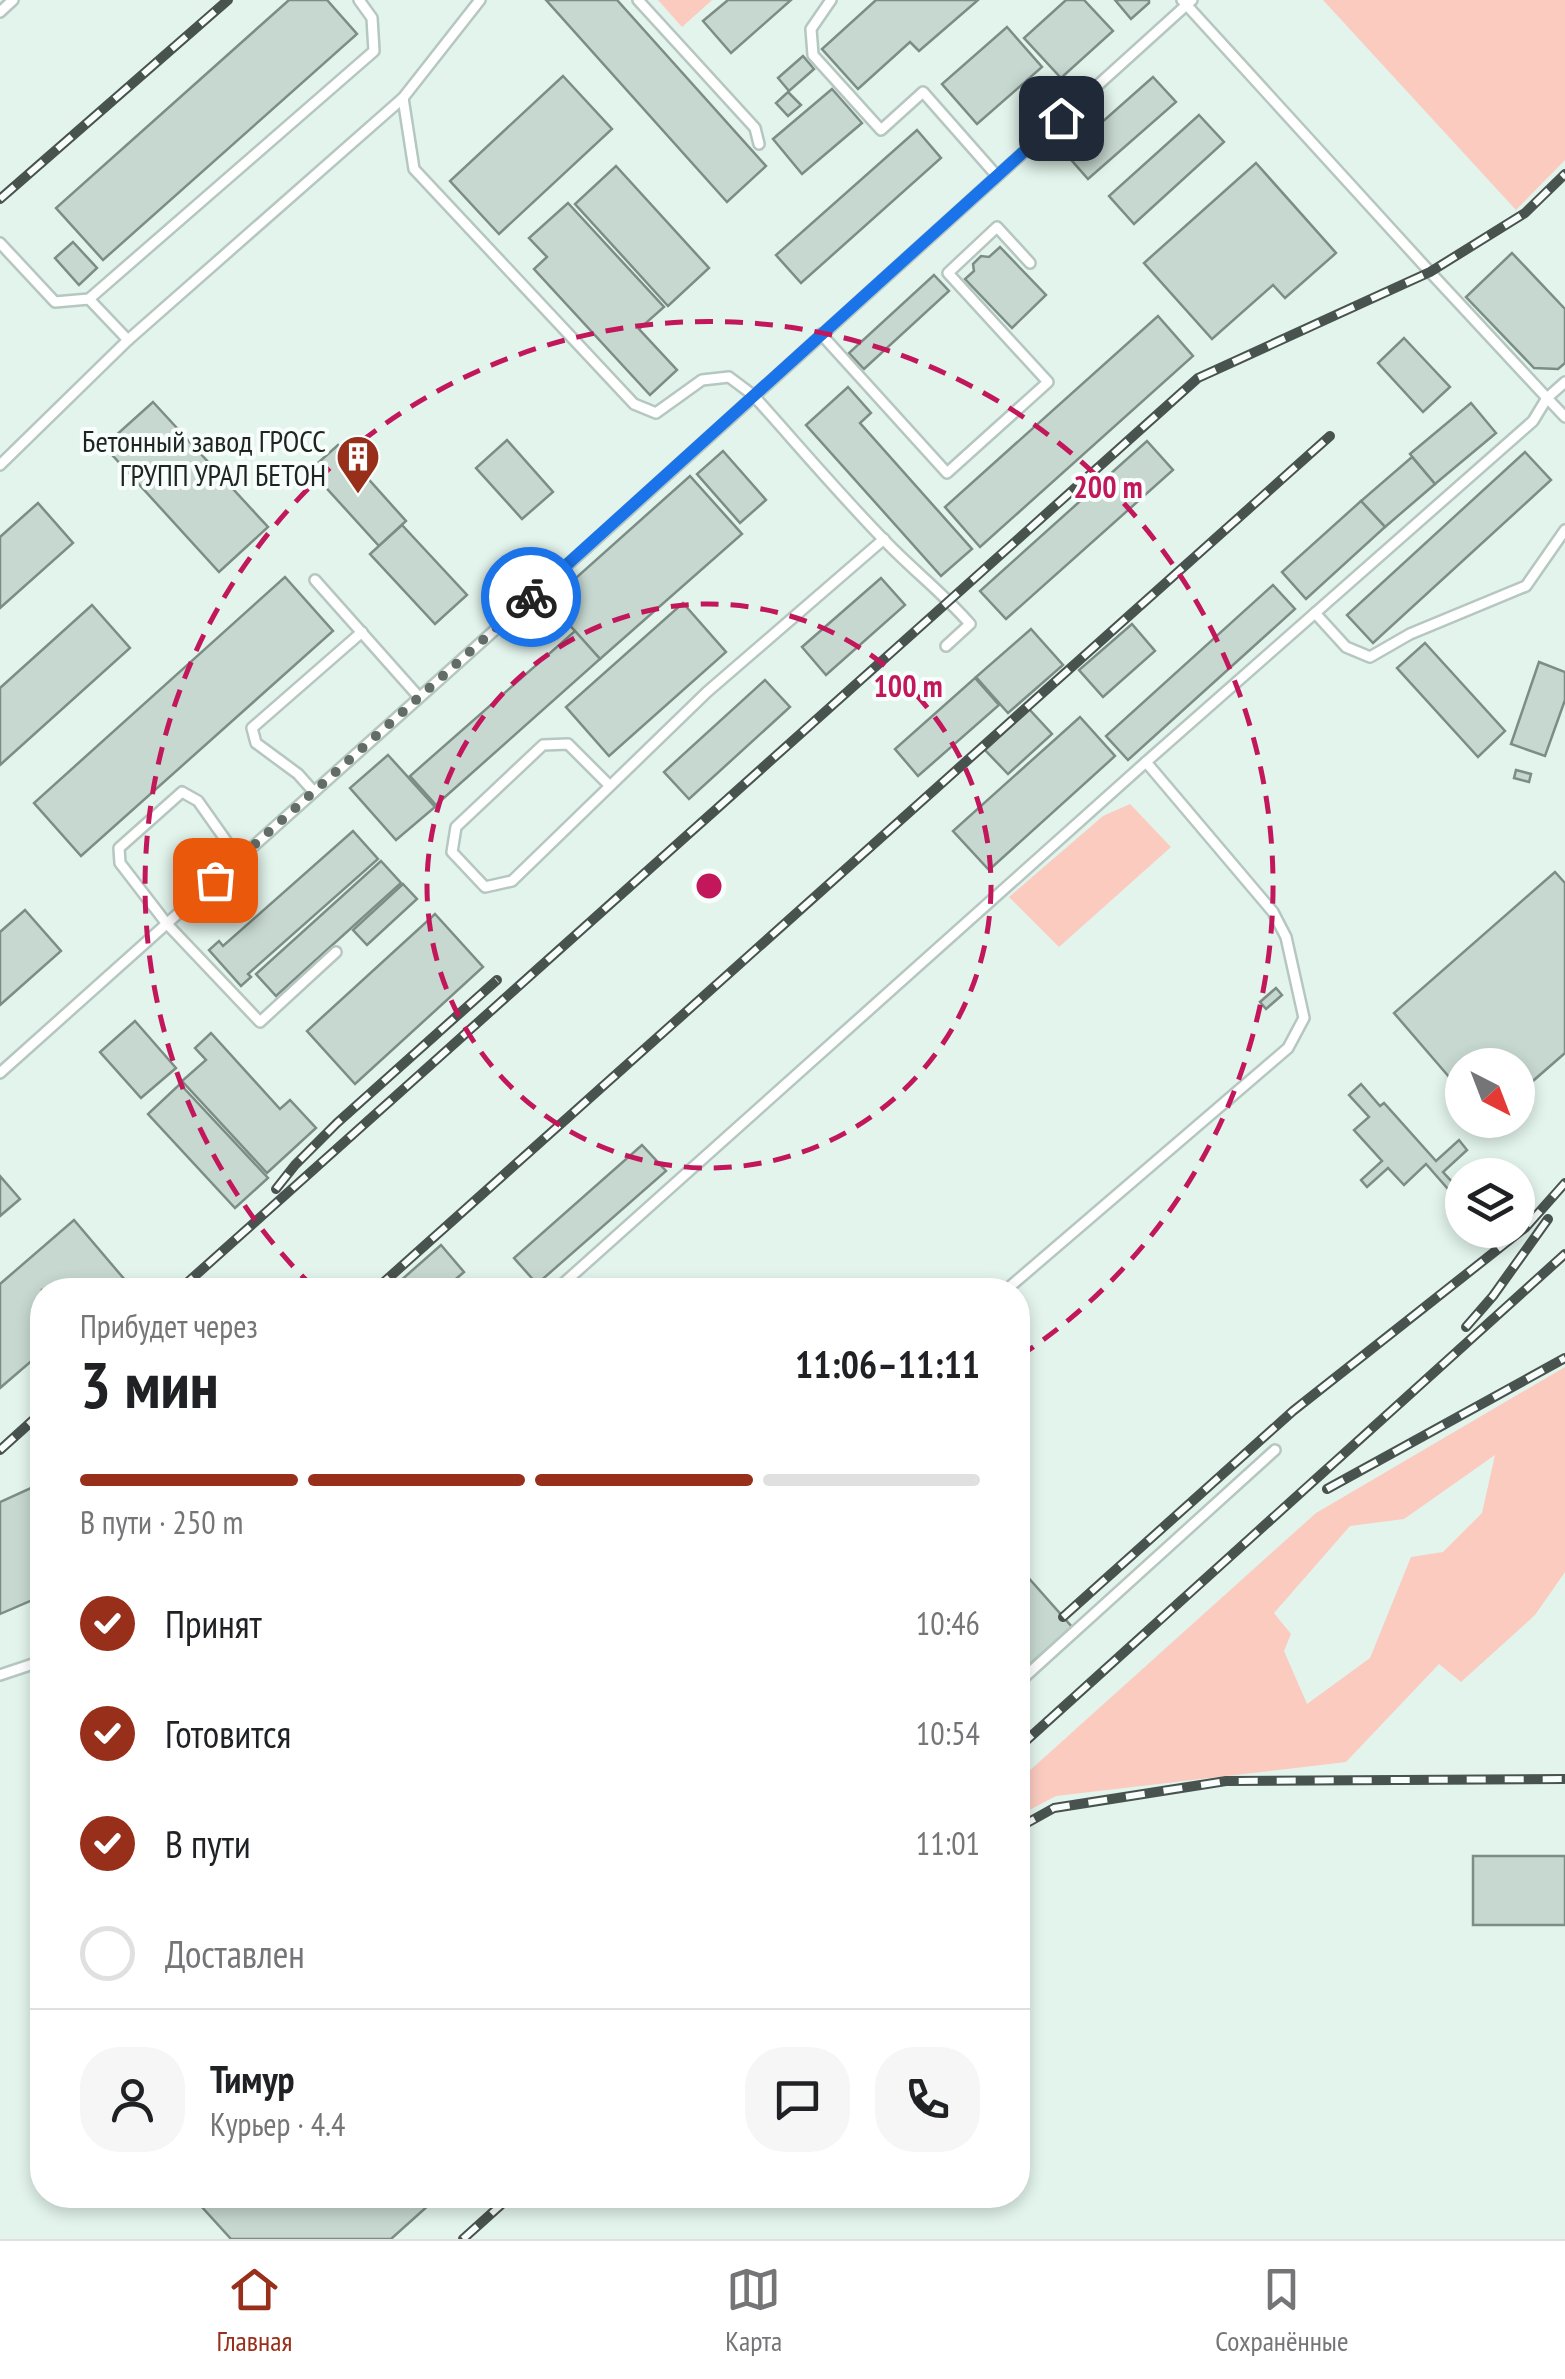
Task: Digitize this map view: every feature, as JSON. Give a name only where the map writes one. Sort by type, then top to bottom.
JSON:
[{"type":"lane","points":[[0,12],[13,0]]},
{"type":"lane","points":[[0,243],[55,302],[89,299],[374,51],[372,18],[358,0]]},
{"type":"lane","points":[[0,465],[128,340],[403,98],[480,0]]},
{"type":"lane","points":[[638,0],[755,128],[759,144]]},
{"type":"lane","points":[[830,0],[812,29],[813,55],[881,130],[923,92],[997,176]]},
{"type":"lane","points":[[0,1073],[1187,2],[1565,416]]},
{"type":"lane","points":[[403,98],[414,169],[634,404],[656,413],[702,380],[729,376],[752,395],[884,539],[950,600],[970,624],[946,646]]},
{"type":"lane","points":[[821,334],[947,472],[1048,382],[948,272],[997,227],[1030,263]]},
{"type":"lane","points":[[89,299],[128,340]]},
{"type":"lane","points":[[569,1278],[1533,421],[1565,382]]},
{"type":"lane","points":[[1315,614],[1346,647],[1370,657],[1410,634],[1526,586],[1565,530]]},
{"type":"lane","points":[[610,786],[568,744],[543,746],[456,827],[452,852],[485,886],[512,881],[610,786],[706,692],[884,539]]},
{"type":"lane","points":[[316,580],[419,697]]},
{"type":"lane","points":[[314,792],[298,774],[256,743],[252,728],[362,632]]},
{"type":"lane","points":[[1020,1278],[1288,1048],[1304,1018],[1286,937],[1273,912],[1146,762]]},
{"type":"lane","points":[[240,859],[198,802],[182,792],[119,848],[120,863],[167,924],[260,1022],[336,952]]},
{"type":"lane","points":[[1030,1671],[1274,1450]]},
{"type":"lane","points":[[0,1675],[30,1665]]},
{"type":"shaded area","points":[[658,0],[712,0],[682,27]]},
{"type":"shaded area","points":[[1323,0],[1565,0],[1565,160],[1516,210]]},
{"type":"shaded area","points":[[1130,804],[1171,847],[1059,947],[1009,897],[1103,816]]},
{"type":"shaded area","points":[[1565,1367],[1565,1572],[1535,1615],[1461,1682],[1439,1664],[1346,1762],[1056,1796],[1030,1810],[1030,1770],[1316,1513]],"holes":[[[1495,1455],[1482,1513],[1443,1552],[1411,1557],[1370,1658],[1307,1704],[1284,1651],[1291,1634],[1274,1613],[1350,1526],[1404,1519]]]},
{"type":"building","points":[[289,0],[327,0],[357,34],[103,260],[56,208]]},
{"type":"building","points":[[546,0],[617,0],[766,166],[727,202]]},
{"type":"building","points":[[728,0],[791,0],[731,53],[703,21]]},
{"type":"building","points":[[876,0],[978,0],[919,51],[910,42],[858,89],[822,49]]},
{"type":"building","points":[[1066,0],[1084,0],[1113,31],[1061,78],[1024,38]]},
{"type":"building","points":[[1115,0],[1149,0],[1149,3],[1131,19]]},
{"type":"building","points":[[1007,27],[1042,67],[977,124],[942,84]]},
{"type":"building","points":[[803,56],[814,69],[789,91],[778,78]]},
{"type":"building","points":[[563,76],[612,129],[499,234],[450,181]]},
{"type":"building","points":[[1153,77],[1176,102],[1088,179],[1066,154]]},
{"type":"building","points":[[832,89],[862,123],[802,174],[773,139]]},
{"type":"building","points":[[788,92],[801,105],[788,116],[776,103]]},
{"type":"building","points":[[1199,115],[1224,142],[1134,224],[1109,196]]},
{"type":"building","points":[[917,130],[941,158],[801,283],[776,255]]},
{"type":"building","points":[[1256,163],[1336,253],[1285,298],[1273,285],[1212,339],[1144,263]]},
{"type":"building","points":[[616,166],[709,268],[668,306],[575,204]]},
{"type":"building","points":[[568,203],[664,307],[639,329],[677,370],[650,395],[534,269],[547,257],[529,238]]},
{"type":"building","points":[[73,242],[97,268],[79,285],[55,258]]},
{"type":"building","points":[[1000,247],[1046,295],[1012,328],[965,279],[981,256],[989,257]]},
{"type":"building","points":[[1512,253],[1565,309],[1565,363],[1558,369],[1534,368],[1466,297]]},
{"type":"building","points":[[934,275],[949,291],[864,369],[849,353]]},
{"type":"building","points":[[1158,316],[1193,356],[980,547],[945,507]]},
{"type":"building","points":[[1404,338],[1450,387],[1423,412],[1378,363]]},
{"type":"building","points":[[848,387],[871,413],[860,423],[972,549],[941,576],[806,425]]},
{"type":"building","points":[[153,402],[268,527],[219,572],[104,446]]},
{"type":"building","points":[[1471,403],[1496,433],[1435,484],[1410,454]]},
{"type":"building","points":[[507,440],[553,492],[522,519],[476,468]]},
{"type":"building","points":[[1147,441],[1173,470],[1006,619],[980,591]]},
{"type":"building","name":"Бетонный завод ГРОСС ГРУПП УРАЛ БЕТОН","points":[[338,445],[406,521],[379,546],[310,470]]},
{"type":"building","points":[[723,451],[766,500],[740,523],[697,474]]},
{"type":"building","points":[[1525,452],[1551,480],[1373,643],[1347,615]]},
{"type":"building","points":[[1412,457],[1435,484],[1385,527],[1361,501]]},
{"type":"building","points":[[690,476],[742,534],[600,659],[549,602]]},
{"type":"building","points":[[1361,501],[1385,527],[1306,599],[1282,572]]},
{"type":"building","points":[[38,503],[73,543],[0,608],[0,537]]},
{"type":"building","points":[[402,525],[467,595],[435,624],[370,554]]},
{"type":"building","points":[[285,577],[333,631],[81,856],[34,803]]},
{"type":"building","points":[[881,578],[905,605],[826,675],[802,647]]},
{"type":"building","points":[[1273,585],[1295,609],[1128,760],[1106,736]]},
{"type":"building","points":[[683,603],[726,652],[609,756],[566,707]]},
{"type":"building","points":[[92,605],[130,648],[0,765],[0,688]]},
{"type":"building","points":[[1132,624],[1155,651],[1103,697],[1079,670]]},
{"type":"building","points":[[1031,629],[1063,665],[1008,713],[976,677]]},
{"type":"building","points":[[575,631],[600,659],[436,805],[410,776]]},
{"type":"building","points":[[1425,643],[1505,731],[1478,757],[1397,668]]},
{"type":"building","points":[[1539,662],[1565,672],[1565,700],[1545,756],[1511,744]]},
{"type":"building","points":[[975,678],[999,705],[918,776],[895,749]]},
{"type":"building","points":[[765,680],[790,707],[689,799],[664,772]]},
{"type":"building","points":[[1029,709],[1052,734],[1008,774],[985,750]]},
{"type":"building","points":[[1080,717],[1115,756],[989,870],[953,831]]},
{"type":"building","points":[[388,755],[435,807],[396,840],[350,788]]},
{"type":"building","points":[[1516,770],[1531,774],[1529,782],[1514,778]]},
{"type":"building","points":[[353,831],[378,859],[248,974],[251,977],[241,986],[209,950],[219,941],[223,946]]},
{"type":"building","points":[[381,861],[401,883],[276,996],[256,974]]},
{"type":"building","points":[[1555,872],[1565,883],[1565,1053],[1535,1079],[1535,1048],[1445,1048],[1445,1072],[1394,1013]]},
{"type":"building","points":[[403,884],[417,899],[367,945],[353,930]]},
{"type":"building","points":[[25,910],[61,951],[0,1005],[0,932]]},
{"type":"building","points":[[435,914],[483,967],[355,1084],[307,1031]]},
{"type":"building","points":[[1276,988],[1282,995],[1266,1009],[1260,1002]]},
{"type":"building","points":[[135,1021],[176,1068],[141,1098],[100,1052]]},
{"type":"building","points":[[211,1033],[280,1109],[290,1100],[316,1128],[267,1173],[182,1081],[206,1060],[195,1048]]},
{"type":"building","points":[[180,1084],[268,1178],[235,1208],[148,1114]]},
{"type":"building","points":[[1361,1084],[1380,1106],[1384,1103],[1436,1161],[1459,1140],[1467,1150],[1458,1158],[1445,1158],[1445,1186],[1426,1164],[1404,1185],[1388,1168],[1367,1187],[1361,1180],[1382,1161],[1354,1130],[1369,1117],[1349,1095]]},
{"type":"building","points":[[642,1145],[666,1171],[544,1278],[532,1278],[514,1258]]},
{"type":"building","points":[[0,1176],[20,1199],[0,1216]]},
{"type":"building","points":[[74,1220],[123,1278],[30,1278],[30,1362],[0,1388],[0,1284]]},
{"type":"building","points":[[441,1245],[464,1272],[457,1278],[404,1278]]},
{"type":"building","points":[[30,1488],[30,1601],[0,1614],[0,1502]]},
{"type":"building","points":[[1030,1580],[1072,1627],[1030,1664]]},
{"type":"building","points":[[1473,1856],[1565,1856],[1565,1925],[1473,1925]]},
{"type":"building","points":[[203,2208],[426,2208],[391,2239],[231,2239]]},
{"type":"railway","points":[[0,199],[228,0]]},
{"type":"railway","points":[[192,1278],[1198,378],[1430,272],[1525,213],[1565,174]]},
{"type":"railway","points":[[388,1278],[1330,436]]},
{"type":"railway","points":[[276,1189],[337,1123],[497,980]]},
{"type":"railway","points":[[1063,1617],[1293,1411],[1526,1227],[1565,1183]]},
{"type":"railway","points":[[1466,1327],[1548,1219]]},
{"type":"railway","points":[[1030,1737],[1565,1254]]},
{"type":"railway","points":[[1327,1489],[1565,1358]]},
{"type":"railway","points":[[0,1450],[30,1423]]},
{"type":"railway","points":[[1030,1821],[1054,1808],[1226,1781],[1565,1779]]},
{"type":"railway","points":[[463,2239],[498,2208]]},
{"type":"way so far","points":[[215,880],[531,597]]},
{"type":"place","name":"Бетонный завод ГРОСС ГРУПП УРАЛ БЕТОН","points":[[358,495]]},
{"type":"route","points":[[531,597],[1061,118]]}]
